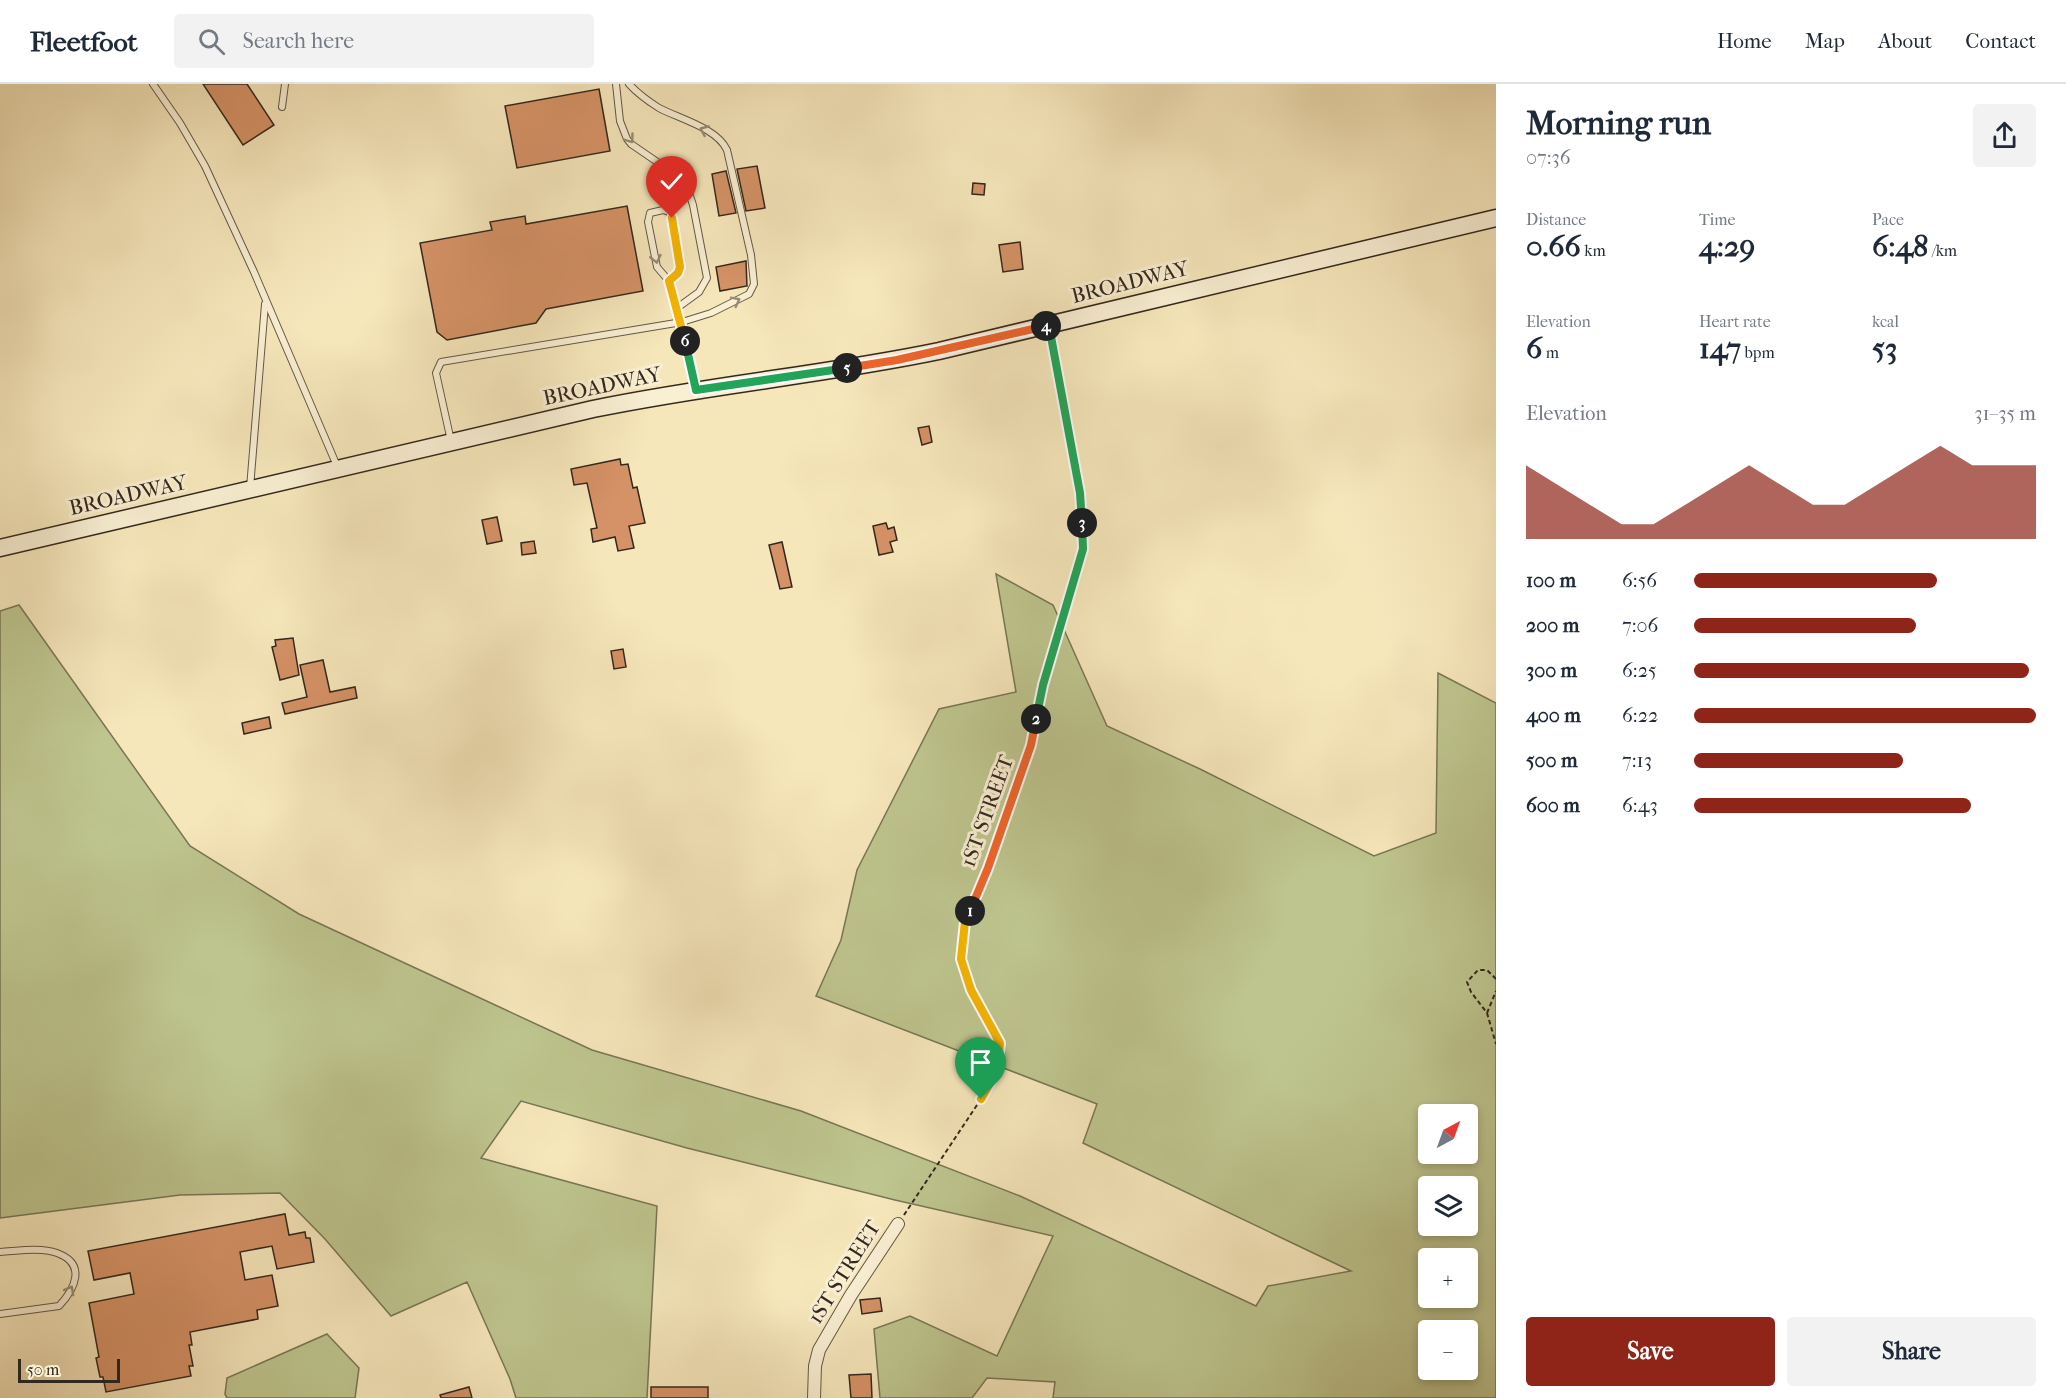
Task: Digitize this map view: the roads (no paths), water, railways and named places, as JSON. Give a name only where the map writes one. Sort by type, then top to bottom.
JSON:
[{"type":"street","name":"BROADWAY","points":[[0,548],[604,407],[696,390],[897,360],[1049,326],[1496,218]]},
{"type":"street","name":"1ST STREET","points":[[814,1398],[815,1366],[819,1350],[831,1327],[898,1224]]},
{"type":"lane","points":[[153,84],[206,166],[338,470]]},
{"type":"lane","points":[[282,107],[285,84]]},
{"type":"lane","points":[[615,84],[620,121],[627,139],[638,149],[681,177],[688,187],[707,278],[699,292],[677,308]]},
{"type":"lane","points":[[451,443],[436,373],[441,362],[682,322],[711,313],[749,294],[754,284],[752,255],[723,141],[712,133],[660,108],[641,96],[629,84]]},
{"type":"lane","points":[[669,281],[678,273],[680,267],[672,218],[669,212],[663,210],[650,213],[648,222],[657,267],[669,281],[682,322],[696,390]]},
{"type":"lane","points":[[250,490],[265,300]]},
{"type":"lane","points":[[0,1252],[30,1250],[57,1253],[73,1264],[76,1278],[69,1295],[59,1306],[0,1314]]}]
